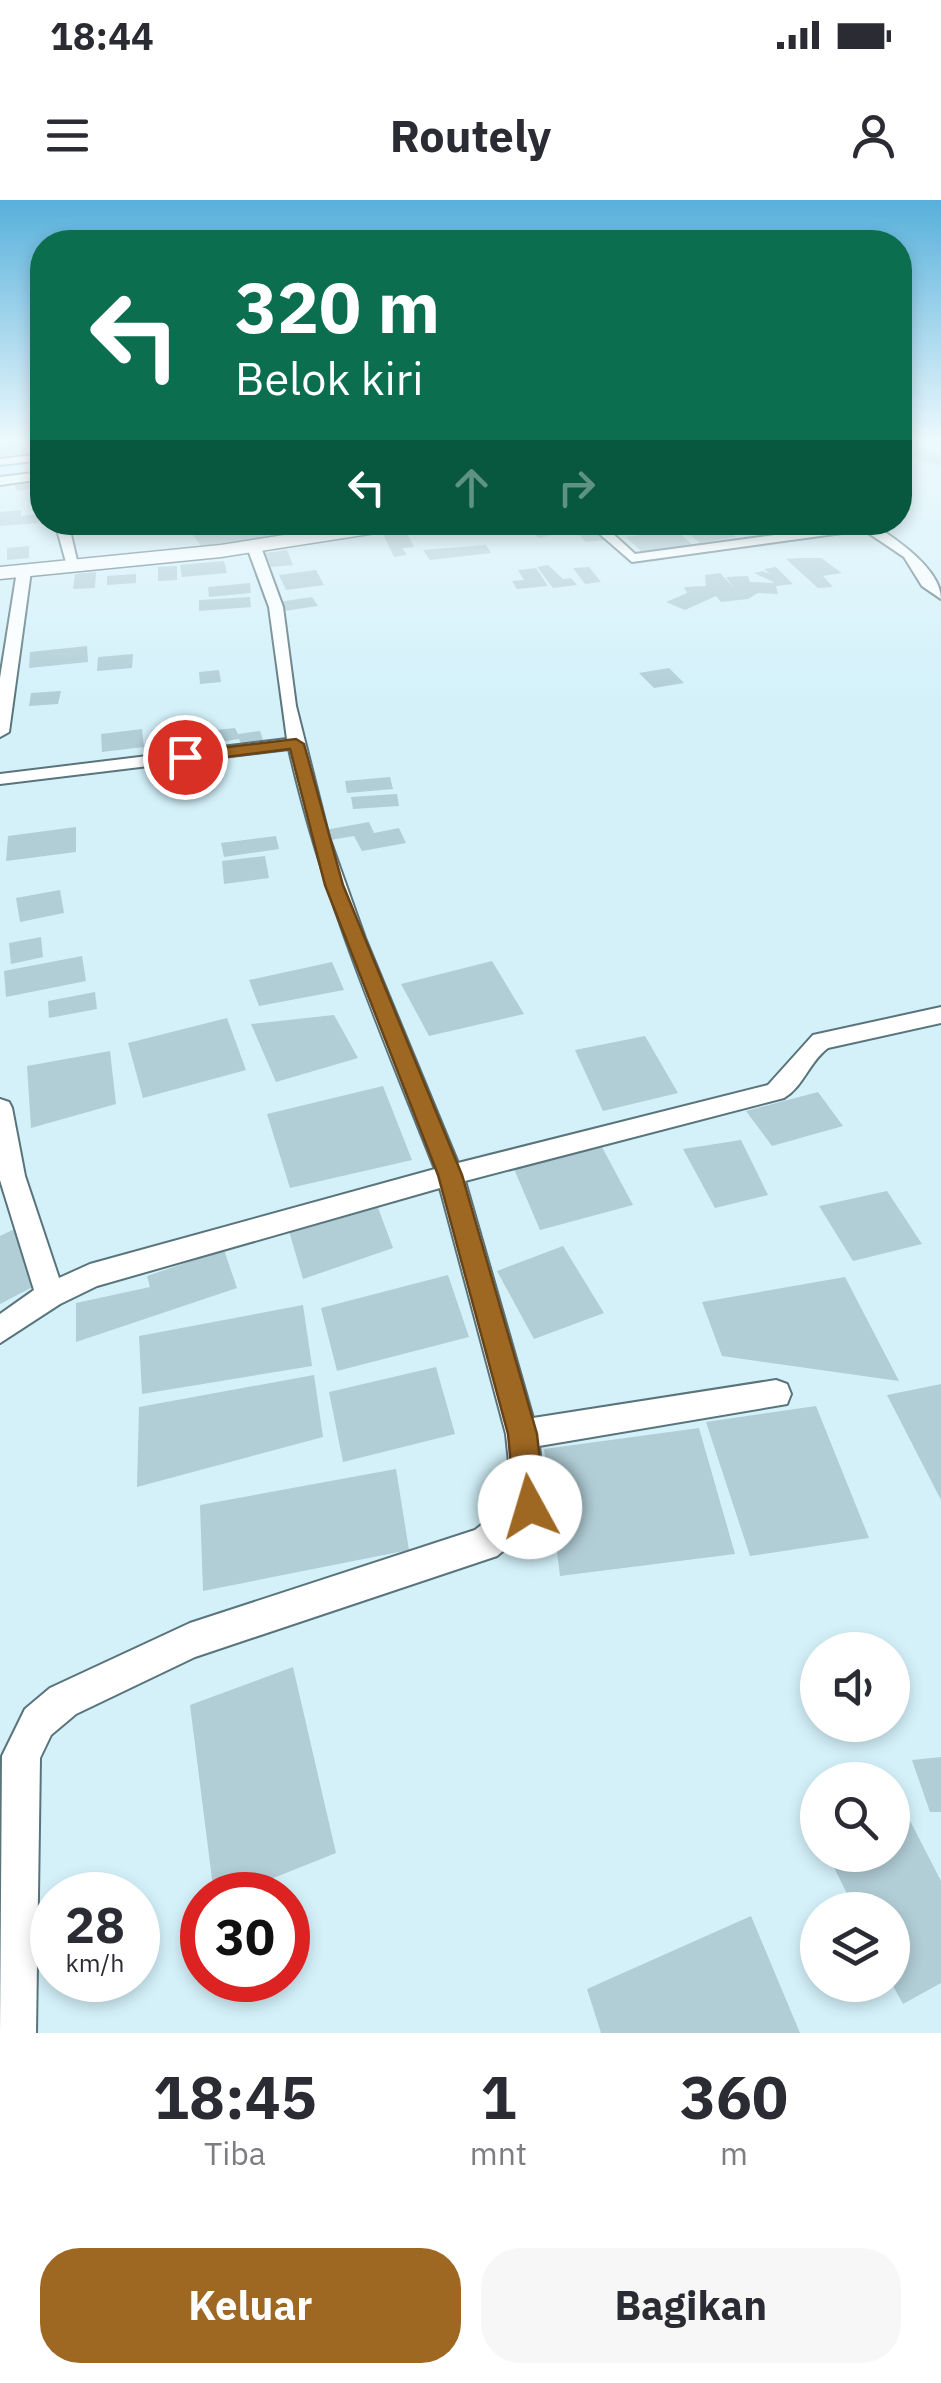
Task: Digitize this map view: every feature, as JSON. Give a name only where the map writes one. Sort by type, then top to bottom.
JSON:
[{"type":"main road","points":[[0,573],[254,547],[328,535]]},
{"type":"street","points":[[65,535],[74,566]]},
{"type":"street","points":[[606,535],[632,558],[788,535]]},
{"type":"street","points":[[879,535],[909,554],[941,595]]},
{"type":"street","points":[[10,2009],[21,1756],[38,1722],[63,1701],[190,1642],[486,1544],[530,1507],[522,1434],[450,1175],[334,885],[296,744],[276,607],[254,547]]},
{"type":"street","points":[[921,570],[941,570]]},
{"type":"street","points":[[0,732],[24,571]]},
{"type":"street","points":[[0,780],[296,744]]},
{"type":"street","points":[[0,1330],[50,1295],[90,1276],[450,1175],[775,1092],[792,1080],[807,1051],[821,1040],[941,1015]]},
{"type":"street","points":[[0,1108],[12,1176],[50,1295]]},
{"type":"street","points":[[522,1434],[776,1394]]},
{"type":"building","points":[[193,535],[294,538],[257,545],[252,539],[203,548]]},
{"type":"building","points":[[383,535],[408,535],[414,547],[402,548],[407,555],[394,557]]},
{"type":"building","points":[[579,535],[600,535],[605,540],[586,542]]},
{"type":"building","points":[[682,535],[695,547],[644,554],[626,537]]},
{"type":"building","points":[[690,535],[736,537],[700,543]]},
{"type":"building","points":[[486,545],[491,553],[430,560],[423,550]]},
{"type":"building","points":[[29,546],[29,558],[7,560],[7,548]]},
{"type":"building","points":[[287,550],[293,565],[271,567],[265,553]]},
{"type":"building","points":[[821,558],[842,573],[823,576],[833,587],[818,588],[786,559]]},
{"type":"building","points":[[224,561],[227,573],[182,577],[180,565]]},
{"type":"building","points":[[548,565],[563,579],[571,578],[577,585],[553,588],[537,567]]},
{"type":"building","points":[[177,566],[177,580],[158,581],[158,567]]},
{"type":"building","points":[[589,567],[601,582],[585,584],[573,568]]},
{"type":"building","points":[[776,567],[793,584],[776,586],[778,594],[758,593],[748,599],[721,602],[716,596],[685,610],[666,602],[687,593],[684,587],[706,586],[705,575],[720,573],[733,587],[726,577],[748,576],[750,582],[775,583],[754,573],[770,574],[764,569]]},
{"type":"building","points":[[536,568],[548,586],[517,589],[512,581],[524,580],[518,570]]},
{"type":"building","points":[[316,570],[324,585],[286,590],[279,575]]},
{"type":"building","points":[[96,572],[95,588],[73,589],[75,574]]},
{"type":"building","points":[[136,574],[136,583],[107,585],[107,576]]},
{"type":"building","points":[[250,583],[251,593],[209,597],[208,587]]},
{"type":"building","points":[[250,597],[251,607],[199,611],[199,600]]},
{"type":"building","points":[[312,597],[318,606],[284,611],[278,602]]},
{"type":"building","points":[[87,646],[88,662],[29,668],[30,652]]},
{"type":"building","points":[[133,654],[132,668],[97,671],[98,657]]},
{"type":"building","points":[[669,668],[684,683],[654,688],[639,673]]},
{"type":"building","points":[[219,670],[221,682],[200,684],[199,672]]},
{"type":"building","points":[[61,691],[58,704],[29,706],[31,693]]},
{"type":"building","points":[[199,723],[200,742],[166,745],[165,726]]},
{"type":"building","points":[[235,728],[238,734],[260,731],[264,743],[242,746],[239,739],[220,742],[216,730]]},
{"type":"building","points":[[142,729],[144,747],[102,752],[101,734]]},
{"type":"building","points":[[390,777],[393,789],[347,793],[345,781]]},
{"type":"building","points":[[397,794],[399,806],[353,809],[351,797]]},
{"type":"building","points":[[369,822],[374,833],[399,828],[406,843],[362,851],[354,836],[330,840],[325,830]]},
{"type":"building","points":[[76,827],[76,852],[6,861],[8,836]]},
{"type":"building","points":[[276,836],[279,849],[224,857],[221,843]]},
{"type":"building","points":[[265,856],[269,878],[224,884],[222,861]]},
{"type":"building","points":[[60,890],[64,913],[20,922],[16,898]]},
{"type":"building","points":[[41,937],[43,957],[11,964],[9,943]]},
{"type":"building","points":[[82,956],[86,981],[6,997],[4,971]]},
{"type":"building","points":[[492,961],[524,1014],[429,1036],[401,984]]},
{"type":"building","points":[[332,962],[344,990],[259,1006],[249,980]]},
{"type":"building","points":[[95,992],[97,1009],[49,1018],[48,1001]]},
{"type":"building","points":[[334,1015],[358,1058],[276,1082],[251,1024]]},
{"type":"building","points":[[227,1018],[246,1070],[143,1098],[128,1043]]},
{"type":"building","points":[[645,1036],[678,1093],[603,1111],[575,1050]]},
{"type":"building","points":[[110,1051],[116,1104],[31,1128],[27,1066]]},
{"type":"building","points":[[383,1086],[412,1160],[290,1188],[267,1114]]},
{"type":"building","points":[[818,1092],[843,1126],[772,1146],[746,1111]]},
{"type":"building","points":[[741,1140],[768,1195],[715,1208],[683,1149]]},
{"type":"building","points":[[602,1147],[633,1205],[540,1230],[514,1169]]},
{"type":"building","points":[[887,1191],[922,1244],[853,1261],[819,1206]]},
{"type":"building","points":[[377,1205],[393,1248],[303,1279],[289,1231]]},
{"type":"building","points":[[27,1223],[46,1280],[0,1304],[0,1236]]},
{"type":"building","points":[[563,1246],[604,1313],[534,1339],[497,1271]]},
{"type":"building","points":[[224,1250],[237,1288],[76,1342],[76,1303],[150,1287],[147,1276]]},
{"type":"building","points":[[448,1275],[469,1337],[337,1371],[321,1308]]},
{"type":"building","points":[[845,1277],[899,1381],[722,1356],[702,1302]]},
{"type":"building","points":[[303,1305],[312,1366],[142,1394],[139,1336]]},
{"type":"building","points":[[436,1367],[455,1434],[343,1462],[329,1392]]},
{"type":"building","points":[[314,1375],[323,1437],[137,1487],[139,1407]]},
{"type":"building","points":[[941,1384],[941,1500],[887,1395]]},
{"type":"building","points":[[816,1406],[869,1538],[750,1556],[706,1422]]},
{"type":"building","points":[[699,1428],[735,1554],[560,1576],[544,1449]]},
{"type":"building","points":[[396,1469],[409,1550],[203,1591],[200,1505]]},
{"type":"building","points":[[293,1667],[336,1853],[288,1872],[211,1872],[190,1705]]},
{"type":"building","points":[[941,1757],[941,1812],[930,1812],[912,1760]]},
{"type":"building","points":[[910,1821],[941,1881],[941,1983],[910,2000],[910,1892],[846,1892],[836,1872],[910,1872]]},
{"type":"building","points":[[751,1916],[800,2033],[601,2033],[587,1989]]},
{"type":"route","points":[[185,757],[296,744],[334,885],[450,1175],[522,1434],[530,1507]]}]
